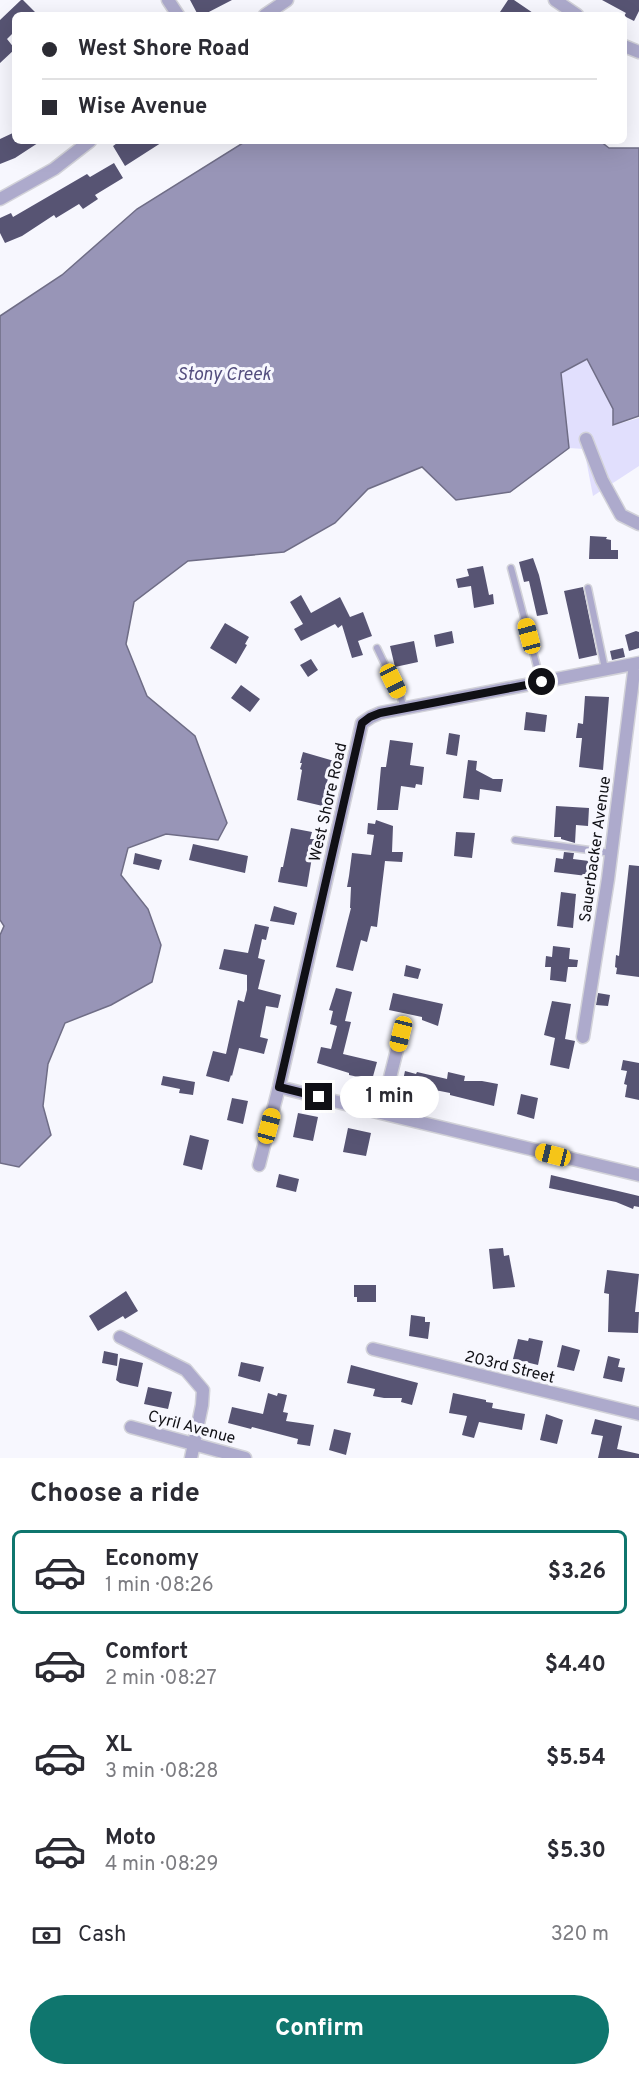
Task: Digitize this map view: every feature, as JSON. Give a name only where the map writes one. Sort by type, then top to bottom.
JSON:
[{"type":"street","points":[[269,12],[286,0]]},
{"type":"street","points":[[555,0],[573,12]]},
{"type":"street","points":[[0,199],[54,169],[86,144]]},
{"type":"street","points":[[586,439],[602,480],[621,515],[639,524]]},
{"type":"street","name":"West Shore Road","points":[[259,1164],[279,1087],[362,723],[380,713],[637,664]]},
{"type":"street","name":"Sauerbacker Avenue","points":[[583,1038],[637,664]]},
{"type":"street","points":[[381,1113],[401,1034]]},
{"type":"street","points":[[279,1087],[639,1175]]},
{"type":"street","points":[[120,1337],[186,1370],[203,1390],[191,1458]]},
{"type":"street","name":"203rd Street","points":[[373,1349],[639,1414]]},
{"type":"street","name":"Cyril Avenue","points":[[131,1426],[245,1458]]},
{"type":"lane","points":[[511,568],[542,682]]},
{"type":"lane","points":[[588,588],[605,670]]},
{"type":"lane","points":[[377,648],[404,709]]},
{"type":"lane","points":[[515,840],[611,854]]},
{"type":"shaded area","points":[[587,359],[613,409],[614,425],[639,418],[639,466],[593,496],[584,449],[569,448],[561,373]]},
{"type":"water","name":"Stony Creek","points":[[241,144],[604,144],[609,148],[639,148],[639,416],[613,425],[613,409],[587,359],[561,373],[569,448],[510,492],[456,500],[422,467],[368,489],[335,523],[284,552],[188,561],[134,602],[126,644],[147,696],[195,736],[227,823],[218,840],[166,834],[128,848],[121,875],[148,909],[161,945],[152,982],[111,1005],[65,1023],[48,1064],[43,1106],[51,1135],[19,1167],[0,1163],[0,935],[4,926],[0,920],[0,316],[62,275],[137,209]]},
{"type":"building","points":[[21,0],[35,12],[12,12],[12,34],[7,39],[12,45],[12,52],[0,63],[0,20]]},
{"type":"building","points":[[190,0],[232,0],[209,12],[196,12]]},
{"type":"building","points":[[508,0],[514,0],[532,12],[500,12]]},
{"type":"building","points":[[602,0],[639,0],[639,11],[634,21],[627,18],[627,12]]},
{"type":"building","points":[[12,133],[12,144],[36,144],[15,158],[0,164],[0,139]]},
{"type":"building","points":[[116,144],[159,144],[125,166],[113,146]]},
{"type":"building","points":[[114,163],[123,178],[95,195],[98,199],[83,209],[79,204],[56,218],[54,215],[22,236],[5,243],[0,233],[0,218],[11,213],[13,217],[87,174],[90,177]]},
{"type":"building","points":[[590,536],[607,537],[606,539],[611,540],[611,550],[618,550],[618,559],[589,559]]},
{"type":"building","points":[[533,558],[548,614],[537,616],[529,581],[524,582],[519,562]]},
{"type":"building","points":[[483,566],[489,595],[493,594],[494,604],[474,608],[471,586],[458,588],[456,579],[469,576],[467,569]]},
{"type":"building","points":[[583,587],[597,655],[579,659],[564,591]]},
{"type":"building","points":[[301,595],[311,613],[340,597],[350,617],[363,612],[372,636],[358,641],[363,655],[352,658],[342,625],[338,628],[335,624],[301,641],[294,629],[303,624],[290,602]]},
{"type":"building","points":[[225,623],[249,637],[236,664],[210,648]]},
{"type":"building","points":[[452,631],[454,643],[436,647],[434,635]]},
{"type":"building","points":[[639,632],[639,648],[629,651],[625,635]]},
{"type":"building","points":[[414,641],[418,662],[395,667],[390,646]]},
{"type":"building","points":[[623,648],[625,657],[612,660],[610,651]]},
{"type":"building","points":[[311,659],[318,670],[308,677],[300,665]]},
{"type":"building","points":[[241,685],[260,699],[250,712],[231,698]]},
{"type":"building","points":[[585,696],[609,697],[603,770],[579,767],[582,738],[576,738],[578,723],[583,724]]},
{"type":"building","points":[[526,712],[547,715],[545,732],[524,730]]},
{"type":"building","points":[[449,733],[460,735],[457,756],[446,754]]},
{"type":"building","points":[[390,740],[413,743],[410,765],[424,767],[422,785],[416,784],[415,788],[401,786],[398,810],[377,810],[381,767],[386,767]]},
{"type":"building","points":[[303,752],[334,761],[325,788],[331,789],[327,807],[297,800]]},
{"type":"building","points":[[468,760],[477,761],[476,770],[493,779],[503,779],[501,792],[480,789],[479,800],[463,798]]},
{"type":"building","points":[[556,806],[589,808],[588,826],[576,825],[575,843],[561,839],[561,837],[554,837]]},
{"type":"building","points":[[376,820],[393,826],[392,852],[403,852],[402,862],[385,861],[377,927],[371,926],[367,942],[361,940],[353,971],[336,967],[351,908],[351,887],[347,887],[352,853],[371,855],[374,835],[367,834],[368,823],[375,824]]},
{"type":"building","points":[[291,828],[312,832],[310,839],[315,839],[307,887],[278,882]]},
{"type":"building","points":[[456,832],[475,833],[472,858],[454,856]]},
{"type":"building","points":[[193,844],[248,856],[245,873],[189,860]]},
{"type":"building","points":[[564,852],[574,853],[573,859],[589,861],[587,876],[554,872],[556,858],[563,859]]},
{"type":"building","points":[[135,853],[162,860],[159,870],[133,864]]},
{"type":"building","points":[[629,865],[639,866],[639,977],[616,974],[617,968],[615,967],[616,955],[619,956]]},
{"type":"building","points":[[561,892],[576,894],[573,928],[557,926]]},
{"type":"building","points":[[274,906],[297,913],[294,925],[270,921]]},
{"type":"building","points":[[255,924],[269,927],[266,940],[262,939],[258,958],[265,960],[258,989],[281,995],[278,1008],[266,1006],[260,1037],[268,1039],[264,1054],[239,1048],[229,1082],[206,1076],[213,1051],[226,1054],[238,1000],[244,1002],[247,975],[219,969],[224,949],[248,953]]},
{"type":"building","points":[[553,946],[570,948],[569,959],[578,960],[577,967],[568,967],[566,982],[550,980],[551,967],[545,967],[546,956],[552,957]]},
{"type":"building","points":[[406,965],[421,969],[418,979],[404,976]]},
{"type":"building","points":[[336,988],[352,992],[345,1021],[351,1022],[343,1054],[377,1062],[372,1080],[349,1075],[349,1073],[317,1063],[321,1047],[331,1049],[337,1026],[330,1024],[333,1011],[329,1010]]},
{"type":"building","points":[[393,993],[443,1004],[438,1026],[422,1020],[422,1017],[389,1010]]},
{"type":"building","points":[[598,993],[610,995],[608,1006],[596,1005]]},
{"type":"building","points":[[552,1001],[571,1004],[565,1039],[575,1041],[569,1069],[550,1065],[555,1038],[544,1035]]},
{"type":"building","points":[[623,1060],[639,1063],[639,1100],[625,1097],[627,1085],[624,1084],[627,1071],[621,1070]]},
{"type":"building","points":[[405,1071],[447,1079],[448,1072],[465,1076],[464,1081],[498,1084],[494,1106],[450,1095],[450,1093],[430,1089],[429,1093],[402,1085]]},
{"type":"building","points":[[163,1076],[195,1082],[193,1095],[179,1093],[180,1089],[161,1085]]},
{"type":"building","points":[[521,1094],[538,1098],[534,1119],[517,1114]]},
{"type":"building","points":[[232,1098],[248,1101],[243,1124],[227,1120]]},
{"type":"building","points":[[298,1113],[318,1117],[313,1141],[293,1137]]},
{"type":"building","points":[[348,1128],[371,1133],[366,1156],[343,1152]]},
{"type":"building","points":[[190,1135],[209,1140],[202,1170],[183,1165]]},
{"type":"building","points":[[279,1174],[299,1179],[296,1192],[276,1187]]},
{"type":"building","points":[[551,1175],[639,1196],[639,1207],[634,1206],[633,1209],[616,1202],[549,1188]]},
{"type":"building","points":[[503,1248],[504,1256],[509,1255],[515,1287],[493,1289],[489,1249]]},
{"type":"building","points":[[607,1270],[639,1274],[635,1312],[639,1312],[638,1333],[608,1332],[609,1294],[604,1293]]},
{"type":"building","points":[[354,1285],[376,1285],[376,1302],[357,1302],[357,1297],[354,1297]]},
{"type":"building","points":[[126,1291],[138,1311],[125,1319],[123,1316],[98,1331],[89,1316]]},
{"type":"building","points":[[411,1315],[425,1317],[425,1322],[430,1322],[428,1339],[409,1336]]},
{"type":"building","points":[[529,1338],[543,1341],[538,1365],[513,1359],[518,1339],[528,1341]]},
{"type":"building","points":[[562,1345],[580,1350],[574,1371],[557,1367]]},
{"type":"building","points":[[104,1351],[118,1354],[117,1366],[102,1363]]},
{"type":"building","points":[[608,1356],[620,1359],[618,1367],[625,1368],[622,1382],[603,1378]]},
{"type":"building","points":[[120,1358],[143,1363],[138,1387],[116,1380]]},
{"type":"building","points":[[241,1362],[264,1367],[260,1382],[238,1376]]},
{"type":"building","points":[[351,1365],[418,1383],[412,1405],[401,1402],[402,1398],[373,1396],[375,1389],[347,1383]]},
{"type":"building","points":[[148,1387],[172,1392],[168,1409],[144,1404]]},
{"type":"building","points":[[268,1393],[277,1396],[278,1393],[287,1395],[283,1412],[288,1413],[286,1421],[314,1425],[310,1446],[297,1444],[298,1439],[228,1423],[232,1407],[263,1414]]},
{"type":"building","points":[[453,1393],[486,1400],[486,1402],[493,1403],[492,1408],[525,1414],[522,1430],[479,1422],[474,1438],[462,1435],[467,1416],[449,1413]]},
{"type":"building","points":[[546,1414],[563,1420],[557,1444],[540,1440]]},
{"type":"building","points":[[595,1419],[622,1426],[617,1449],[639,1454],[639,1458],[598,1458],[603,1436],[591,1434]]},
{"type":"building","points":[[334,1429],[351,1433],[346,1455],[329,1450]]},
{"type":"route","points":[[319,1097],[279,1087],[362,723],[380,713],[542,682]]}]
